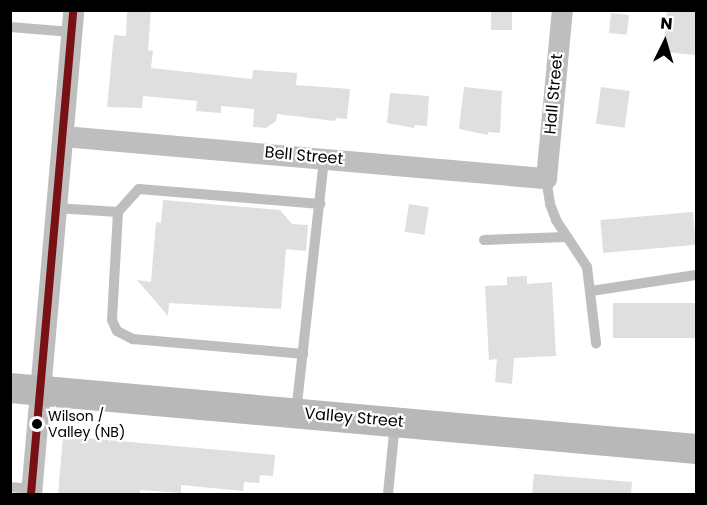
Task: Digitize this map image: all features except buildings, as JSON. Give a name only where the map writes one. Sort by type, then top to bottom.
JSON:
[{"type":"main road","name":"Valley Street","points":[[25,390],[696,449]]},
{"type":"street","points":[[31,492],[25,390],[56,208],[73,10]]},
{"type":"street","name":"Hall Street","points":[[546,178],[562,10]]},
{"type":"street","name":"Bell Street","points":[[63,136],[546,178]]},
{"type":"lane","points":[[10,27],[72,32]]},
{"type":"lane","points":[[296,413],[324,158]]},
{"type":"lane","points":[[546,178],[550,204],[556,220],[587,267],[596,343]]},
{"type":"lane","points":[[303,354],[133,339],[117,331],[112,320],[118,212],[139,189],[320,204]]},
{"type":"lane","points":[[56,208],[118,212]]},
{"type":"lane","points":[[484,240],[567,237]]},
{"type":"lane","points":[[591,291],[696,275]]},
{"type":"lane","points":[[388,495],[395,422]]},
{"type":"lane","points":[[10,487],[31,492]]},
{"type":"transit line","points":[[31,494],[73,10]]},
{"type":"place","name":"Wilson / Valley (NB)","points":[[37,424]]}]
